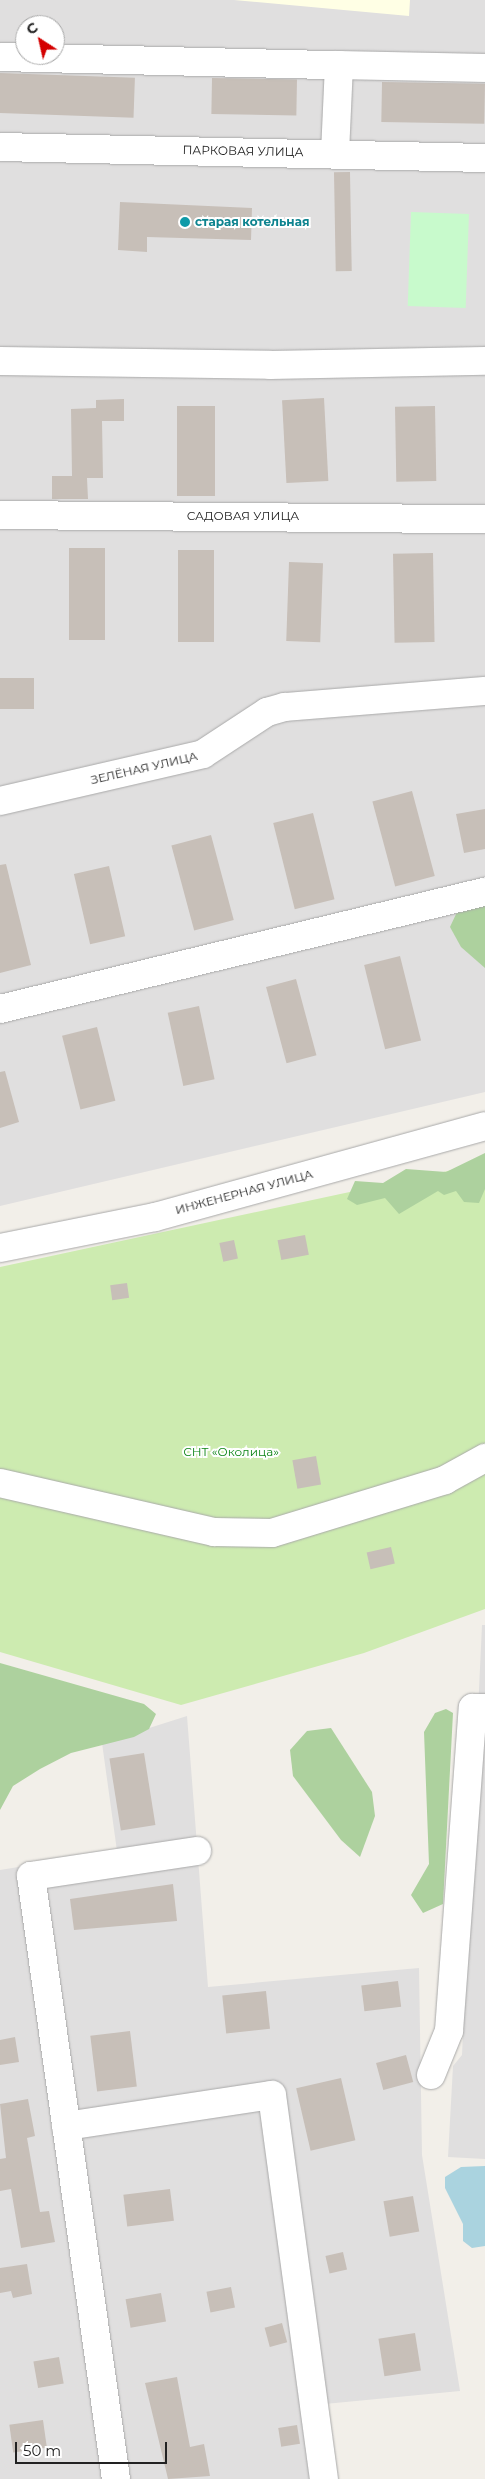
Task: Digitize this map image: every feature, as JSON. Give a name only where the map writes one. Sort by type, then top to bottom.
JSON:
[{"type":"street","points":[[0,57],[485,68]]},
{"type":"street","points":[[335,153],[339,65]]},
{"type":"street","name":"ПАРКОВАЯ УЛИЦА","points":[[0,147],[335,153],[485,158]]},
{"type":"street","points":[[0,361],[270,364],[485,361]]},
{"type":"street","name":"САДОВАЯ УЛИЦА","points":[[0,515],[485,519]]},
{"type":"street","name":"ЗЕЛЁНАЯ УЛИЦА","points":[[0,801],[203,754],[267,712],[285,707],[485,691]]},
{"type":"street","points":[[0,1009],[485,892]]},
{"type":"street","name":"ИНЖЕНЕРНАЯ УЛИЦА","points":[[0,1248],[155,1217],[485,1126]]},
{"type":"street","points":[[0,1484],[204,1530],[272,1533],[445,1480],[485,1458]]},
{"type":"street","points":[[431,2074],[449,2031],[473,1708],[485,1708]]},
{"type":"street","points":[[116,2479],[32,1876],[197,1851]]},
{"type":"street","points":[[66,2126],[272,2095],[324,2479]]},
{"type":"shaded area","points":[[0,0],[485,0],[485,1092],[0,1206]]},
{"type":"shaded area","points":[[234,0],[410,0],[409,16]]},
{"type":"shaded area","points":[[482,1625],[485,1625],[485,2159],[448,2157],[453,2066],[462,2055]]},
{"type":"shaded area","points":[[187,1716],[208,1987],[419,1968],[422,2155],[460,2391],[304,2406],[311,2479],[0,2479],[0,1870],[117,1851],[102,1743]]},
{"type":"green space","points":[[411,212],[469,214],[466,308],[408,306]]},
{"type":"green space","points":[[485,888],[485,968],[461,947],[450,927],[457,912]]},
{"type":"green space","points":[[485,1153],[485,1189],[479,1203],[464,1202],[456,1191],[444,1195],[438,1191],[399,1214],[385,1198],[357,1205],[347,1199],[355,1181],[383,1183],[406,1169],[446,1172]]},
{"type":"green space","name":"СНТ «Околица»","points":[[485,1163],[485,1609],[364,1653],[181,1705],[0,1652],[0,1267]]},
{"type":"green space","points":[[0,1663],[144,1704],[156,1714],[149,1729],[134,1737],[71,1753],[40,1769],[13,1786],[0,1810]]},
{"type":"green space","points":[[446,1709],[453,1713],[443,1904],[423,1913],[411,1895],[429,1864],[424,1732],[435,1713]]},
{"type":"green space","points":[[331,1728],[372,1792],[375,1816],[360,1857],[341,1840],[293,1776],[290,1750],[307,1731]]},
{"type":"water","points":[[485,2166],[485,2246],[472,2248],[463,2241],[463,2224],[445,2188],[445,2177],[461,2167]]},
{"type":"building","points":[[0,73],[135,78],[134,118],[0,113]]},
{"type":"building","points":[[212,78],[297,79],[296,115],[211,114]]},
{"type":"building","points":[[382,82],[485,84],[484,124],[381,122]]},
{"type":"building","points":[[334,172],[350,172],[352,271],[336,271]]},
{"type":"building","name":"старая котельная","points":[[120,202],[252,208],[251,240],[147,237],[147,252],[118,250]]},
{"type":"building","points":[[324,398],[328,481],[286,483],[282,400]]},
{"type":"building","points":[[124,399],[124,421],[102,421],[103,478],[87,478],[88,499],[52,499],[52,476],[72,476],[71,409],[96,408],[96,400]]},
{"type":"building","points":[[177,406],[215,406],[215,496],[177,496]]},
{"type":"building","points":[[435,406],[436,481],[396,482],[395,407]]},
{"type":"building","points":[[69,548],[105,548],[105,640],[69,640]]},
{"type":"building","points":[[178,550],[214,550],[214,642],[178,642]]},
{"type":"building","points":[[433,553],[435,642],[395,643],[393,554]]},
{"type":"building","points":[[289,562],[323,563],[320,642],[286,641]]},
{"type":"building","points":[[0,678],[34,678],[34,709],[0,709]]},
{"type":"building","points":[[412,791],[435,876],[395,887],[372,802]]},
{"type":"building","points":[[485,809],[485,849],[464,853],[456,814]]},
{"type":"building","points":[[313,813],[335,899],[295,909],[273,823]]},
{"type":"building","points":[[211,835],[234,920],[194,931],[171,846]]},
{"type":"building","points":[[6,864],[31,965],[0,973],[0,865]]},
{"type":"building","points":[[109,866],[125,936],[90,944],[74,874]]},
{"type":"building","points":[[400,956],[421,1040],[385,1049],[364,965]]},
{"type":"building","points":[[296,979],[316,1055],[287,1063],[266,987]]},
{"type":"building","points":[[199,1006],[215,1079],[183,1086],[168,1013]]},
{"type":"building","points":[[97,1027],[115,1101],[80,1109],[62,1036]]},
{"type":"building","points":[[5,1071],[19,1122],[0,1128],[0,1072]]},
{"type":"building","points":[[305,1235],[309,1255],[281,1260],[278,1240]]},
{"type":"building","points":[[234,1240],[238,1259],[223,1262],[219,1243]]},
{"type":"building","points":[[127,1283],[129,1298],[112,1300],[110,1285]]},
{"type":"building","points":[[316,1456],[321,1485],[297,1489],[292,1460]]},
{"type":"building","points":[[391,1547],[395,1564],[370,1569],[367,1553]]},
{"type":"building","points":[[144,1753],[155,1825],[121,1831],[109,1758]]},
{"type":"building","points":[[173,1884],[177,1921],[74,1930],[70,1899]]},
{"type":"building","points":[[398,1981],[401,2007],[364,2011],[361,1986]]},
{"type":"building","points":[[266,1991],[270,2029],[226,2033],[222,1996]]},
{"type":"building","points":[[130,2031],[137,2087],[97,2091],[90,2036]]},
{"type":"building","points":[[15,2037],[19,2062],[0,2065],[0,2040]]},
{"type":"building","points":[[406,2055],[413,2082],[383,2090],[376,2063]]},
{"type":"building","points":[[341,2078],[355,2140],[311,2151],[296,2088]]},
{"type":"building","points":[[28,2099],[35,2136],[27,2138],[40,2212],[49,2211],[55,2242],[21,2248],[11,2189],[0,2191],[0,2159],[6,2158],[0,2104]]},
{"type":"building","points":[[170,2189],[174,2221],[127,2226],[123,2195]]},
{"type":"building","points":[[413,2196],[419,2231],[390,2237],[383,2201]]},
{"type":"building","points":[[343,2252],[347,2270],[330,2274],[325,2256]]},
{"type":"building","points":[[27,2264],[32,2294],[13,2298],[11,2291],[0,2293],[0,2268]]},
{"type":"building","points":[[231,2287],[235,2308],[210,2312],[206,2292]]},
{"type":"building","points":[[161,2293],[166,2322],[131,2328],[126,2299]]},
{"type":"building","points":[[282,2323],[287,2342],[270,2347],[265,2328]]},
{"type":"building","points":[[415,2333],[421,2371],[384,2376],[378,2339]]},
{"type":"building","points":[[59,2357],[64,2384],[38,2388],[33,2362]]},
{"type":"building","points":[[177,2377],[190,2447],[204,2444],[210,2476],[168,2479],[145,2383]]},
{"type":"building","points":[[43,2420],[47,2448],[13,2452],[9,2425]]},
{"type":"building","points":[[297,2425],[300,2444],[281,2447],[278,2428]]},
{"type":"place","name":"старая котельная","points":[[185,222]]}]
